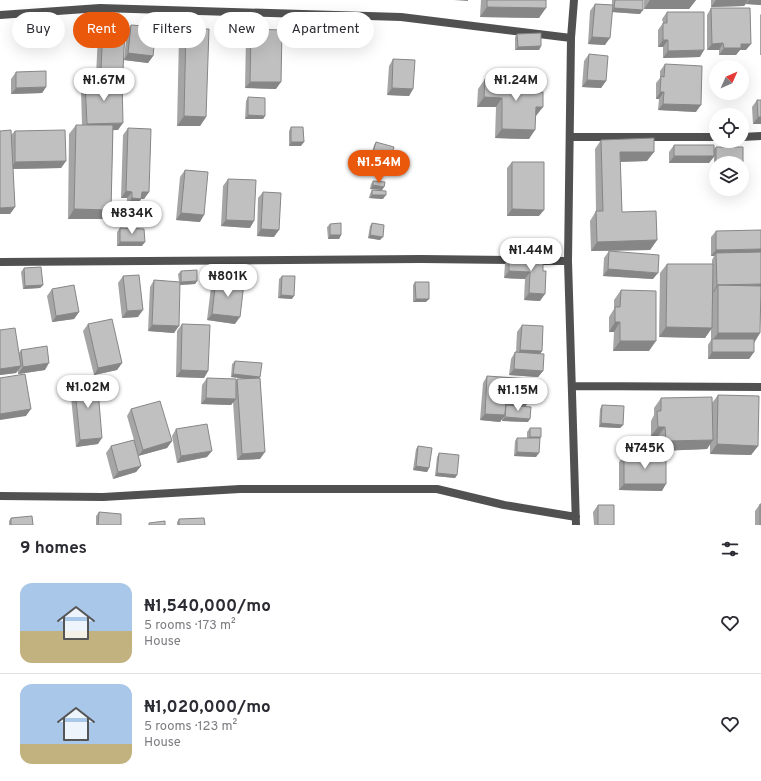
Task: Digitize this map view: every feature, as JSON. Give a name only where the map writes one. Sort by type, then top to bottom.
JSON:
[{"type":"street","points":[[0,496],[103,497],[240,490],[436,489],[576,521],[568,261],[571,38],[574,0]]},
{"type":"street","points":[[0,15],[100,8],[401,17],[571,38]]},
{"type":"street","points":[[749,137],[761,136]]},
{"type":"street","points":[[570,137],[709,137]]},
{"type":"street","points":[[0,262],[421,259],[568,261]]},
{"type":"street","points":[[572,386],[761,387]]},
{"type":"building","points":[[487,0],[546,0],[546,8],[487,7]]},
{"type":"building","points":[[615,0],[643,0],[643,10],[614,8]]},
{"type":"building","points":[[595,4],[613,5],[610,38],[592,37]]},
{"type":"building","points":[[711,8],[750,8],[751,44],[741,44],[741,48],[724,48],[723,43],[712,44]]},
{"type":"building","points":[[667,12],[704,12],[704,50],[668,51],[668,40],[663,40],[663,23],[667,23]]},
{"type":"building","points":[[131,25],[138,26],[138,48],[154,48],[153,56],[128,53],[129,48],[130,48]]},
{"type":"building","points":[[206,29],[209,29],[206,117],[184,116],[186,48],[206,48]]},
{"type":"building","points":[[269,30],[277,30],[277,48],[282,48],[281,82],[250,82],[251,48],[269,48]]},
{"type":"building","points":[[541,33],[541,46],[518,47],[517,34]]},
{"type":"building","points":[[102,48],[124,48],[123,70],[101,69]]},
{"type":"building","points":[[589,54],[608,56],[606,81],[587,80]]},
{"type":"building","points":[[393,59],[415,60],[413,89],[392,88]]},
{"type":"building","points":[[665,64],[702,66],[701,105],[663,104],[664,92],[660,92],[661,76],[664,77]]},
{"type":"building","points":[[46,71],[46,87],[16,88],[16,72]]},
{"type":"building","points":[[485,79],[536,81],[536,92],[543,92],[543,107],[536,107],[535,130],[502,129],[502,98],[484,97]]},
{"type":"building","points":[[122,81],[123,123],[87,124],[85,82]]},
{"type":"building","points":[[248,97],[265,98],[265,116],[248,115]]},
{"type":"building","points":[[757,100],[761,100],[761,117],[758,117]]},
{"type":"building","points":[[76,125],[113,125],[111,210],[74,209]]},
{"type":"building","points":[[291,127],[303,127],[304,142],[291,142]]},
{"type":"building","points":[[128,128],[151,129],[149,192],[142,192],[141,199],[132,198],[132,192],[126,191]]},
{"type":"building","points":[[11,130],[15,207],[0,208],[0,131]]},
{"type":"building","points":[[65,130],[66,161],[15,162],[15,131]]},
{"type":"building","points":[[654,138],[654,152],[620,152],[622,212],[656,211],[657,240],[597,242],[596,211],[603,211],[601,140]]},
{"type":"building","points":[[376,142],[394,147],[390,161],[372,156]]},
{"type":"building","points":[[674,145],[709,145],[709,148],[714,148],[714,156],[674,156]]},
{"type":"building","points":[[716,148],[743,148],[743,156],[716,156]]},
{"type":"building","points":[[512,162],[544,162],[544,210],[512,209]]},
{"type":"building","points":[[185,170],[208,172],[204,215],[181,213]]},
{"type":"building","points":[[228,179],[256,180],[254,221],[226,220]]},
{"type":"building","points":[[373,181],[385,182],[384,187],[373,185]]},
{"type":"building","points":[[372,190],[386,191],[386,195],[372,195]]},
{"type":"building","points":[[263,192],[281,193],[279,230],[261,229]]},
{"type":"building","points":[[341,223],[341,235],[330,235],[330,224]]},
{"type":"building","points":[[372,223],[384,225],[383,237],[370,235]]},
{"type":"building","points":[[120,228],[144,229],[145,242],[120,242]]},
{"type":"building","points":[[761,230],[761,249],[716,250],[716,231]]},
{"type":"building","points":[[609,251],[659,255],[658,273],[608,269]]},
{"type":"building","points":[[761,252],[761,284],[717,285],[716,253]]},
{"type":"building","points":[[509,257],[543,259],[543,271],[546,271],[545,294],[529,293],[530,272],[509,271]]},
{"type":"building","points":[[667,264],[713,264],[712,328],[666,327]]},
{"type":"building","points":[[41,267],[43,285],[25,286],[24,268]]},
{"type":"building","points":[[197,270],[197,281],[181,282],[181,271]]},
{"type":"building","points":[[139,275],[143,310],[127,311],[123,276]]},
{"type":"building","points":[[282,276],[295,276],[294,296],[281,295]]},
{"type":"building","points":[[154,280],[180,282],[179,326],[152,325]]},
{"type":"building","points":[[216,280],[244,283],[240,317],[212,314]]},
{"type":"building","points":[[415,282],[429,282],[429,299],[416,299]]},
{"type":"building","points":[[74,285],[79,312],[56,316],[52,289]]},
{"type":"building","points":[[718,285],[761,286],[760,333],[718,333]]},
{"type":"building","points":[[621,290],[656,291],[656,341],[620,341],[620,322],[615,322],[615,307],[620,307]]},
{"type":"building","points":[[112,319],[122,363],[98,368],[88,324]]},
{"type":"building","points":[[182,324],[210,325],[208,371],[181,370]]},
{"type":"building","points":[[522,325],[543,326],[542,351],[520,350]]},
{"type":"building","points":[[15,328],[21,366],[0,369],[0,330]]},
{"type":"building","points":[[712,339],[754,339],[754,352],[712,352]]},
{"type":"building","points":[[47,346],[49,363],[23,367],[21,350]]},
{"type":"building","points":[[515,352],[544,354],[543,371],[514,369]]},
{"type":"building","points":[[235,361],[262,363],[260,377],[233,374]]},
{"type":"building","points":[[25,374],[31,409],[0,414],[0,378]]},
{"type":"building","points":[[487,376],[530,379],[529,402],[506,400],[505,415],[485,414]]},
{"type":"building","points":[[97,378],[102,438],[80,440],[74,380]]},
{"type":"building","points":[[207,378],[236,379],[236,399],[206,398]]},
{"type":"building","points":[[260,378],[265,452],[242,454],[237,379]]},
{"type":"building","points":[[718,395],[759,396],[758,446],[717,444]]},
{"type":"building","points":[[712,397],[713,440],[666,441],[665,427],[658,427],[657,411],[661,411],[661,398]]},
{"type":"building","points":[[160,401],[172,441],[143,450],[131,409]]},
{"type":"building","points":[[506,405],[531,407],[530,419],[505,417]]},
{"type":"building","points":[[602,405],[624,406],[623,425],[601,423]]},
{"type":"building","points":[[207,424],[212,451],[181,456],[176,429]]},
{"type":"building","points":[[530,428],[541,428],[541,437],[530,437]]},
{"type":"building","points":[[517,438],[540,438],[539,453],[517,452]]},
{"type":"building","points":[[134,440],[141,466],[118,472],[111,446]]},
{"type":"building","points":[[418,446],[432,448],[429,468],[416,466]]},
{"type":"building","points":[[439,453],[459,455],[457,475],[437,473]]},
{"type":"building","points":[[624,455],[666,456],[666,484],[624,484]]},
{"type":"building","points":[[761,504],[761,525],[760,525]]},
{"type":"building","points":[[598,505],[614,505],[614,525],[598,525]]},
{"type":"building","points":[[99,512],[121,514],[121,525],[98,525]]},
{"type":"building","points":[[32,516],[33,525],[11,525],[11,518]]},
{"type":"building","points":[[204,518],[205,525],[179,525],[179,519]]},
{"type":"building","points":[[165,521],[165,525],[149,525],[149,523]]}]
